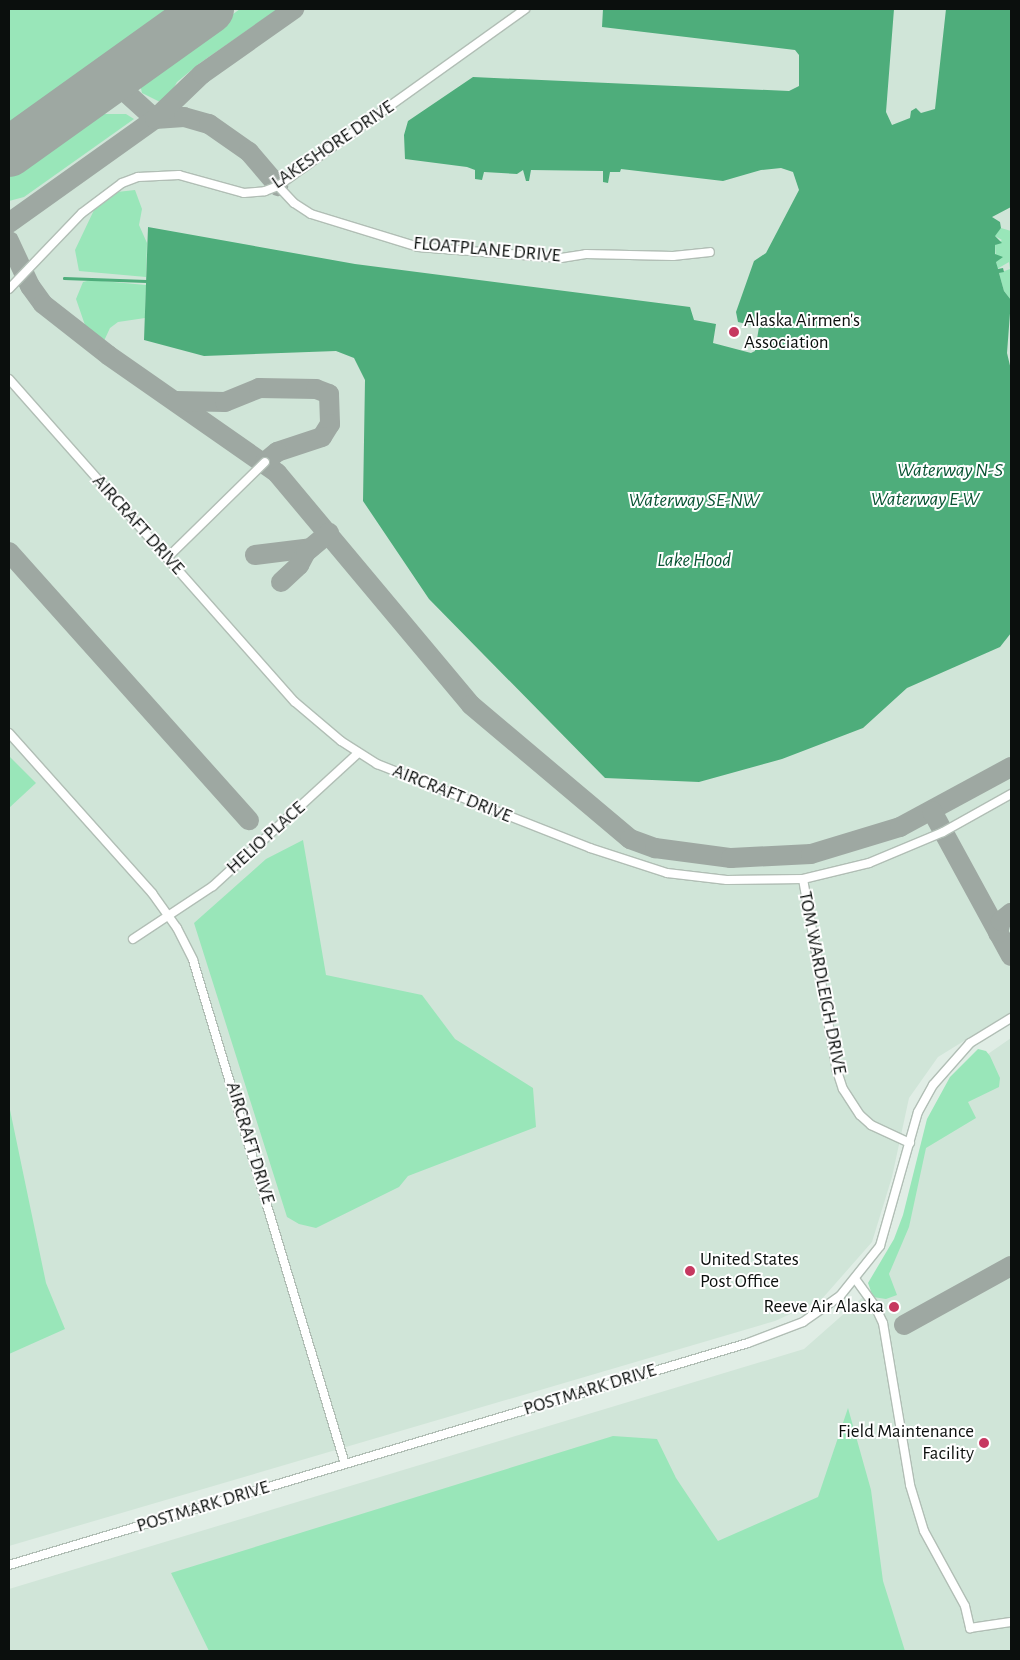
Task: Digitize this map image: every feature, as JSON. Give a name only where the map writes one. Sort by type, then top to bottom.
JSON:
[{"type":"street","name":"LAKESHORE DRIVE","points":[[9,289],[82,213],[107,192],[130,180],[160,174],[179,175],[253,194],[278,186],[522,10]]},
{"type":"street","name":"FLOATPLANE DRIVE","points":[[278,186],[294,203],[312,214],[418,247],[561,258],[586,254],[673,256],[710,252]]},
{"type":"street","name":"AIRCRAFT DRIVE","points":[[9,380],[22,397],[295,702],[358,754],[377,764],[590,848],[667,873],[726,880],[802,879],[896,854],[943,832],[1011,794]]},
{"type":"street","points":[[167,558],[265,462]]},
{"type":"street","name":"AIRCRAFT DRIVE","points":[[9,733],[122,858],[169,915],[193,960],[209,1007],[345,1464]]},
{"type":"street","name":"HELIO PLACE","points":[[133,939],[236,867],[358,754]]},
{"type":"street","name":"TOM WARDLEIGH DRIVE","points":[[802,879],[837,1071],[843,1089],[860,1115],[870,1125],[910,1142]]},
{"type":"street","name":"POSTMARK DRIVE","points":[[9,1565],[776,1334],[819,1312],[856,1280],[880,1246],[918,1112],[951,1063],[970,1044],[1011,1018]]},
{"type":"street","points":[[856,1280],[876,1306],[883,1323],[915,1507],[965,1606],[970,1628],[1011,1622]]},
{"type":"shaded area","points":[[9,9],[170,9],[9,125]]},
{"type":"shaded area","points":[[124,9],[1011,9],[1011,1012],[938,1057],[909,1098],[892,1177],[872,1242],[821,1300],[775,1321],[9,1546],[9,89]]},
{"type":"shaded area","points":[[240,9],[278,9],[200,63],[177,82],[168,98],[160,102],[142,93],[140,84],[147,77]]},
{"type":"shaded area","points":[[98,114],[126,114],[134,119],[24,197],[9,201],[9,177]]},
{"type":"shaded area","points":[[135,190],[142,209],[139,225],[147,243],[146,277],[79,271],[75,250],[94,210],[117,192]]},
{"type":"shaded area","points":[[1001,228],[1011,231],[1011,300],[1004,291],[999,273],[1010,269],[1009,262],[997,269],[995,245],[1002,240],[995,236],[995,233]]},
{"type":"shaded area","points":[[91,280],[146,285],[145,318],[118,322],[110,328],[103,343],[86,328],[76,299],[83,282]]},
{"type":"shaded area","points":[[9,756],[36,783],[9,808]]},
{"type":"shaded area","points":[[303,840],[326,975],[422,995],[455,1039],[533,1088],[536,1127],[408,1176],[399,1187],[316,1228],[299,1224],[287,1217],[194,923],[266,859]]},
{"type":"shaded area","points":[[1011,1038],[1011,1651],[9,1651],[9,1589],[804,1349],[889,1274],[929,1132],[949,1081]]},
{"type":"shaded area","points":[[978,1049],[986,1051],[990,1056],[1000,1078],[999,1087],[968,1102],[976,1118],[926,1148],[909,1227],[889,1274],[897,1295],[886,1299],[873,1297],[868,1283],[894,1239],[903,1215],[927,1119],[950,1077]]},
{"type":"shaded area","points":[[9,1105],[46,1283],[65,1329],[9,1354]]},
{"type":"shaded area","points":[[848,1408],[871,1490],[883,1581],[905,1651],[209,1651],[171,1573],[613,1436],[657,1439],[676,1478],[718,1541],[818,1497]]},
{"type":"water","name":"Lake Hood","points":[[603,9],[894,9],[886,112],[892,125],[910,118],[911,111],[916,108],[921,113],[935,109],[946,9],[1011,9],[1011,207],[992,217],[1000,222],[1001,228],[995,236],[1002,243],[995,245],[995,254],[1003,257],[996,262],[998,269],[1003,268],[1004,272],[999,273],[1004,291],[1011,300],[1007,353],[1011,370],[1011,633],[1000,647],[907,688],[863,728],[782,759],[699,782],[605,778],[429,599],[363,501],[365,380],[354,358],[336,351],[204,356],[144,340],[148,227],[355,264],[690,307],[694,320],[716,324],[713,343],[751,353],[755,351],[759,327],[738,322],[736,312],[754,261],[766,253],[799,190],[793,172],[781,168],[761,170],[723,181],[621,169],[620,172],[610,172],[608,183],[603,182],[603,171],[531,170],[529,181],[526,181],[523,170],[517,174],[484,172],[482,180],[475,179],[475,170],[467,167],[405,159],[404,135],[408,121],[473,77],[789,91],[799,86],[799,55],[795,50],[602,27]]},
{"type":"waterway","points":[[64,278],[146,281]]},
{"type":"taxiway","points":[[9,223],[155,119],[202,74],[294,9]]},
{"type":"taxiway","points":[[111,79],[155,119],[184,117],[209,124],[249,152],[278,186]]},
{"type":"taxiway","points":[[9,241],[30,286],[43,304],[108,355],[277,473],[471,705],[630,839],[655,848],[731,858],[811,854],[900,827],[1011,767]]},
{"type":"taxiway","points":[[176,401],[225,402],[259,388],[316,389],[329,394],[330,424],[322,437],[277,452],[265,462]]},
{"type":"taxiway","points":[[281,582],[299,565],[306,552],[329,533]]},
{"type":"taxiway","points":[[255,555],[311,548]]},
{"type":"taxiway","points":[[9,552],[249,820]]},
{"type":"taxiway","points":[[932,811],[1011,956]]},
{"type":"taxiway","points":[[998,933],[1001,921],[1011,913]]},
{"type":"taxiway","points":[[904,1325],[1011,1266]]},
{"type":"runway","points":[[9,152],[209,9]]},
{"type":"place","name":"Alaska Airmen's Association","points":[[734,332]]},
{"type":"place","name":"United States Post Office","points":[[690,1271]]},
{"type":"place","name":"Reeve Air Alaska","points":[[894,1307]]},
{"type":"place","name":"Field Maintenance Facility","points":[[984,1443]]},
{"type":"water label","name":"Waterway N-S","points":[[950,470]]},
{"type":"water label","name":"Waterway E-W","points":[[925,499]]},
{"type":"water label","name":"Waterway SE-NW","points":[[694,500]]}]
